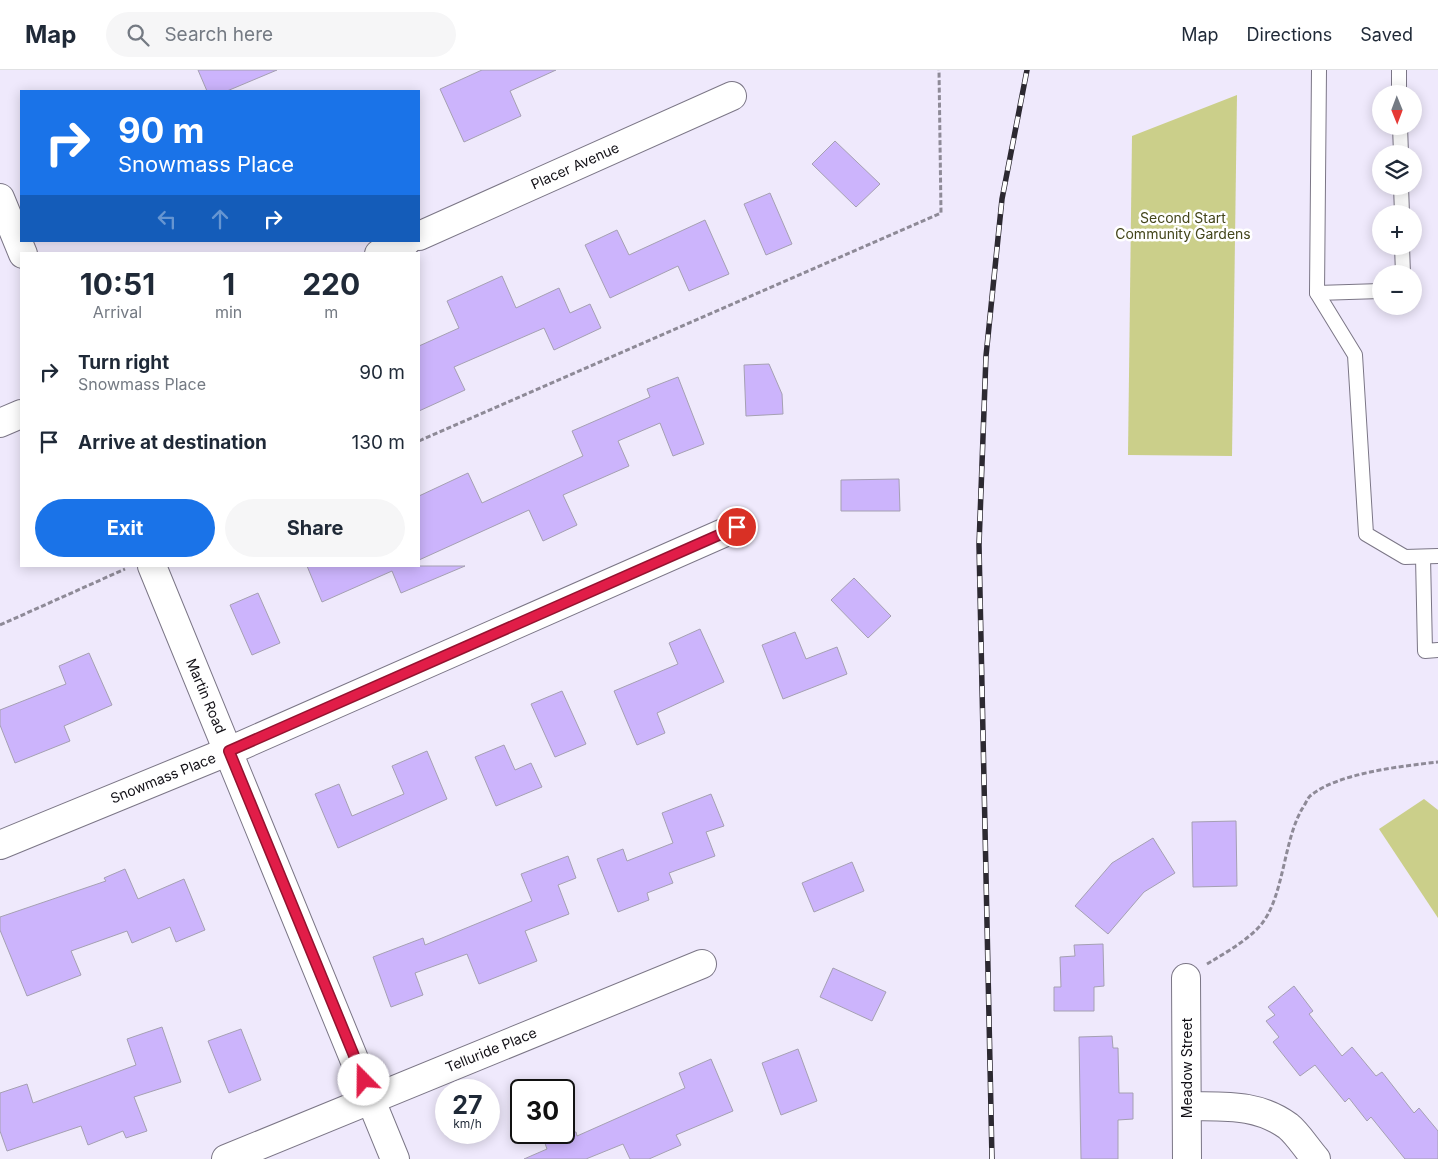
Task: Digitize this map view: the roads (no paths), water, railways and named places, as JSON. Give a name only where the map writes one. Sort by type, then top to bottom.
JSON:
[{"type":"street","name":"Placer Avenue","points":[[420,236],[732,96]]},
{"type":"street","points":[[0,198],[22,252]]},
{"type":"street","points":[[384,252],[405,242]]},
{"type":"street","points":[[0,424],[20,414]]},
{"type":"street","name":"Snowmass Place","points":[[0,845],[229,751],[737,527]]},
{"type":"street","name":"Martin Road","points":[[152,567],[395,1159]]},
{"type":"street","name":"Telluride Place","points":[[226,1159],[702,964]]},
{"type":"street","name":"Meadow Street","points":[[1186,978],[1187,1159]]},
{"type":"street","points":[[1186,1106],[1245,1107],[1261,1111],[1289,1127],[1316,1159]]},
{"type":"lane","points":[[1319,70],[1317,293],[1355,354],[1366,534],[1405,558],[1438,556]]},
{"type":"lane","points":[[1399,70],[1399,85]]},
{"type":"lane","points":[[1317,293],[1372,290]]},
{"type":"lane","points":[[1423,557],[1425,651],[1438,650]]},
{"type":"railway","points":[[992,1159],[979,545],[986,356],[1002,199],[1027,70]]},
{"type":"park label","name":"Second Start Community Gardens","points":[[1183,226]]}]
